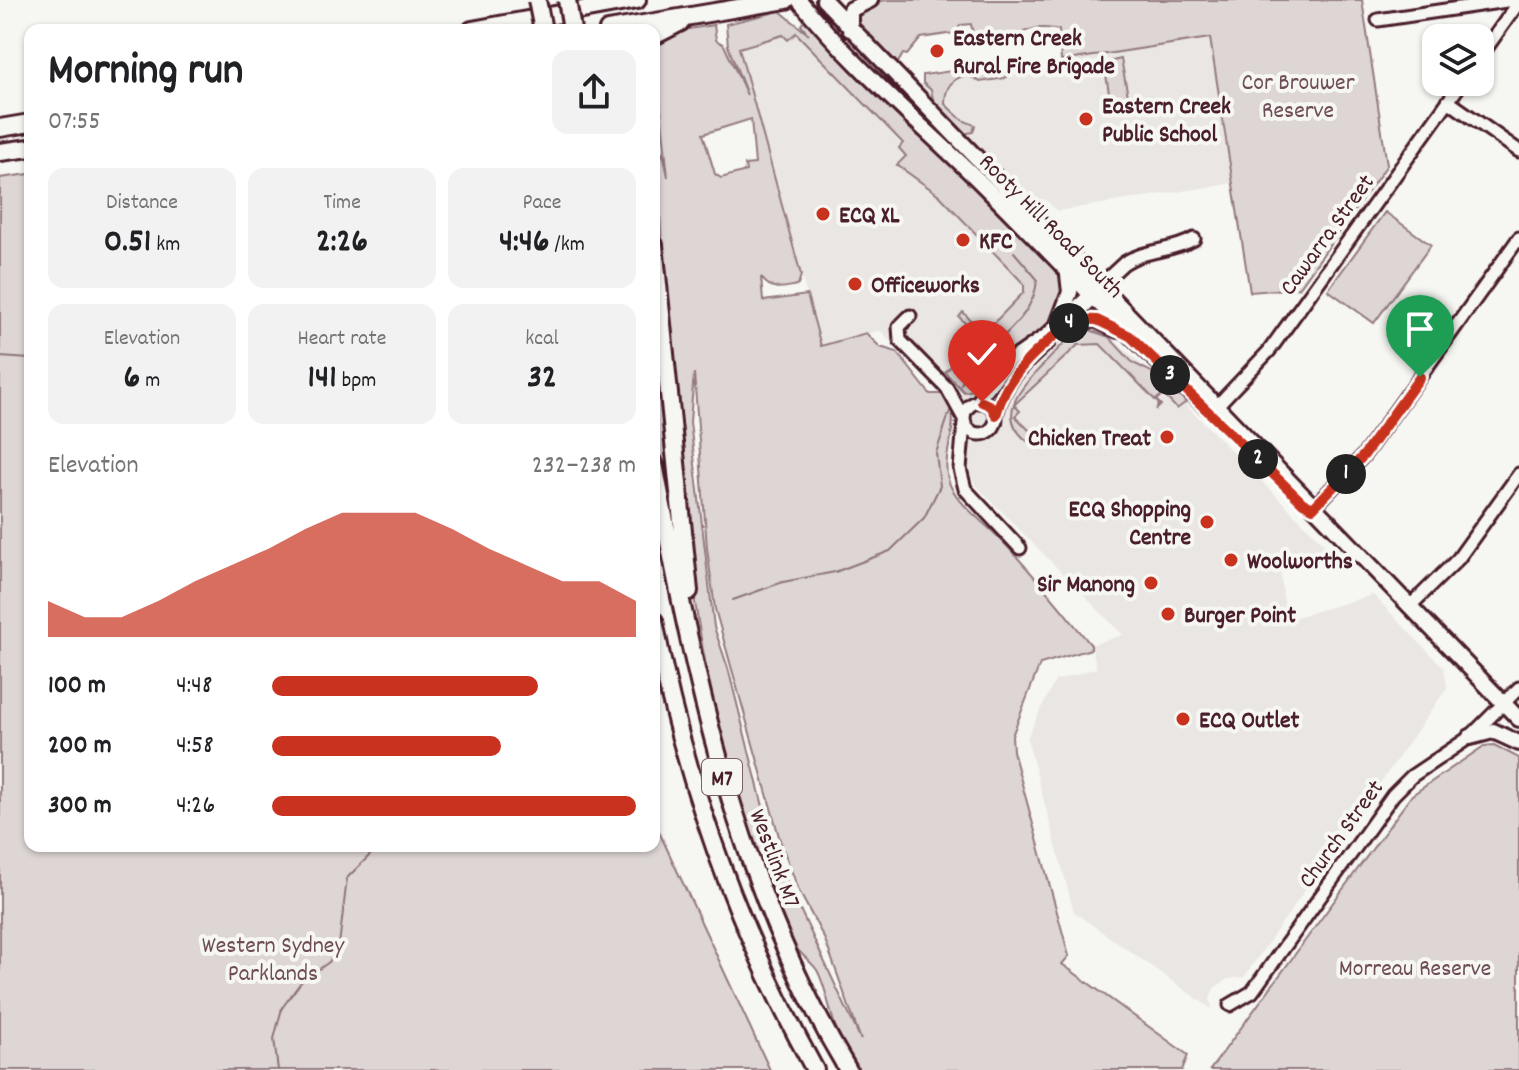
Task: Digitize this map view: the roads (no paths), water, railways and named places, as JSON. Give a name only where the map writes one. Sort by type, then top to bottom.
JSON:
[{"type":"highway","points":[[537,0],[542,24]]},
{"type":"highway","points":[[567,0],[571,24]]},
{"type":"highway","points":[[514,24],[637,0]]},
{"type":"highway","points":[[644,24],[786,0]]},
{"type":"highway","points":[[660,33],[696,14]]},
{"type":"highway","points":[[553,15],[605,17],[613,24]]},
{"type":"highway","points":[[0,128],[24,124]]},
{"type":"highway","points":[[0,152],[24,149]]},
{"type":"highway","name":"M7","points":[[660,301],[695,672]]},
{"type":"highway","name":"Westlink M7","points":[[660,494],[695,672],[729,801],[757,881],[804,987],[848,1070]]},
{"type":"highway","name":"M7","points":[[660,648],[677,724],[721,868],[786,1018],[815,1070]]},
{"type":"highway","points":[[660,678],[677,724]]},
{"type":"main road","name":"Rooty Hill Road South","points":[[799,0],[1068,274],[1094,293],[1215,408],[1303,503],[1313,508],[1519,719]]},
{"type":"main road","name":"Rooty Hill Road South","points":[[824,0],[1130,336],[1215,408]]},
{"type":"main road","points":[[850,29],[850,10],[870,0]]},
{"type":"main road","points":[[1058,324],[1070,292],[1068,274]]},
{"type":"main road","points":[[1075,319],[1097,320],[1130,336]]},
{"type":"main road","points":[[1470,737],[1493,731],[1519,743]]},
{"type":"street","points":[[1378,20],[1513,0]]},
{"type":"street","points":[[1494,37],[1519,2]]},
{"type":"street","name":"Cawarra Street","points":[[1215,408],[1269,351],[1452,96]]},
{"type":"street","points":[[1448,101],[1519,151]]},
{"type":"street","points":[[1313,508],[1364,455],[1519,238]]},
{"type":"street","points":[[1020,548],[965,489],[960,469],[964,420],[1004,366],[1138,255],[1175,247],[1194,239]]},
{"type":"street","points":[[964,447],[994,427],[1002,394],[1015,372],[1075,319],[1094,293]]},
{"type":"street","points":[[910,316],[899,327],[900,340],[947,388],[970,432],[981,435]]},
{"type":"street","points":[[947,388],[974,403],[987,403],[996,415]]},
{"type":"street","points":[[1409,607],[1458,559],[1519,474]]},
{"type":"street","name":"Church Street","points":[[1230,1005],[1252,992],[1393,795],[1412,776],[1470,737],[1519,688]]},
{"type":"waterway","points":[[961,384],[981,358],[1017,322],[1034,295],[1037,279],[1014,252]]},
{"type":"waterway","points":[[0,357],[24,359]]},
{"type":"waterway","points":[[733,600],[783,582],[835,572],[890,551],[924,518],[940,486],[936,453],[950,411]]},
{"type":"waterway","points":[[278,1070],[274,1039],[282,1008],[301,982],[329,962],[339,945],[347,878],[373,852]]},
{"type":"place","name":"Eastern Creek Rural Fire Brigade","points":[[937,51]]},
{"type":"place","name":"Eastern Creek Public School","points":[[1086,119]]},
{"type":"place","name":"ECQ XL","points":[[823,214]]},
{"type":"place","name":"KFC","points":[[963,240]]},
{"type":"place","name":"Officeworks","points":[[855,284]]},
{"type":"place","name":"Chicken Treat","points":[[1167,437]]},
{"type":"place","name":"ECQ Shopping Centre","points":[[1207,522]]},
{"type":"place","name":"Woolworths","points":[[1231,560]]},
{"type":"place","name":"Sir Manong","points":[[1151,583]]},
{"type":"place","name":"Burger Point","points":[[1168,614]]},
{"type":"place","name":"ECQ Outlet","points":[[1183,719]]},
{"type":"park label","name":"Cor Brouwer Reserve","points":[[1298,95]]},
{"type":"park label","name":"Western Sydney Parklands","points":[[273,958]]},
{"type":"park label","name":"Morreau Reserve","points":[[1415,967]]}]
